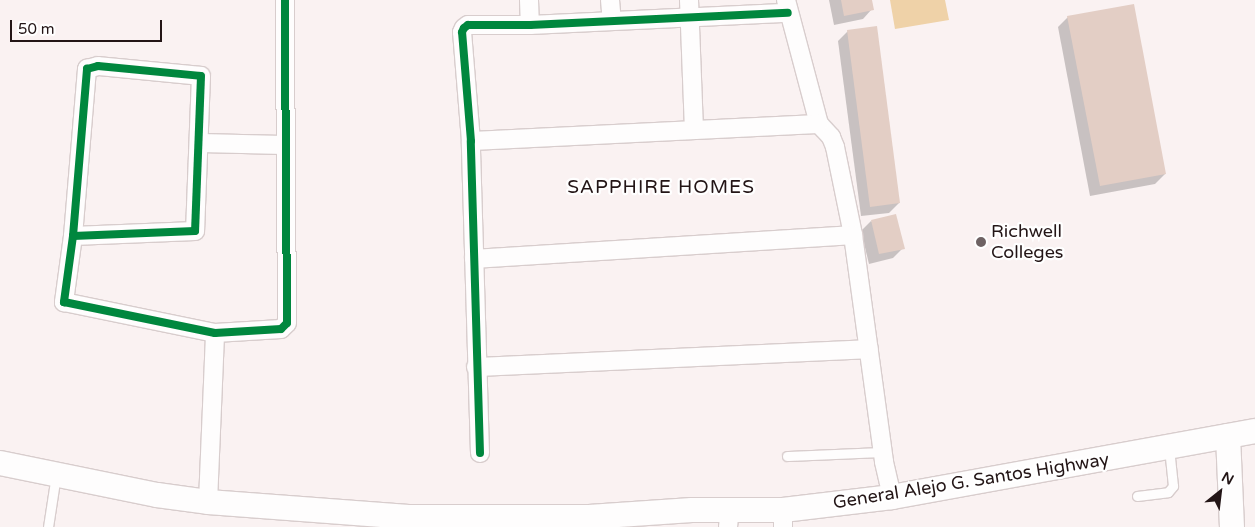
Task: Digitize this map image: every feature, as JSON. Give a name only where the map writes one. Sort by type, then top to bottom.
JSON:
[{"type":"main road","name":"General Alejo G. Santos Highway","points":[[0,463],[157,495],[407,522],[589,522],[783,518],[1255,431]]},
{"type":"main road","points":[[1228,436],[1232,527]]},
{"type":"street","points":[[73,236],[195,231],[200,143],[201,76],[98,66],[87,70],[73,236],[64,302],[214,333],[281,330],[287,323],[284,145],[285,0]]},
{"type":"street","points":[[529,0],[530,25]]},
{"type":"street","points":[[610,0],[612,22]]},
{"type":"street","points":[[689,0],[694,130]]},
{"type":"street","points":[[480,454],[471,142],[462,32],[468,25],[530,25],[690,18],[787,7],[820,124],[831,137],[835,147],[853,235],[883,452],[892,497]]},
{"type":"street","points":[[471,142],[820,124]]},
{"type":"street","points":[[200,143],[284,145]]},
{"type":"street","points":[[474,259],[853,235]]},
{"type":"street","points":[[208,502],[214,333]]},
{"type":"street","points":[[476,367],[869,349]]},
{"type":"lane","points":[[1137,496],[1168,492],[1173,486],[1169,447]]},
{"type":"lane","points":[[787,456],[883,452]]},
{"type":"lane","points":[[48,527],[56,475]]},
{"type":"shaded area","points":[[890,0],[945,0],[949,20],[895,29]]},
{"type":"building","points":[[841,0],[872,0],[874,10],[844,16]]},
{"type":"building","points":[[1134,4],[1166,174],[1100,186],[1067,16]]},
{"type":"building","points":[[877,26],[900,203],[870,207],[847,30]]},
{"type":"building","points":[[896,214],[905,249],[879,254],[871,220]]},
{"type":"cycle path","points":[[73,236],[87,69],[98,66],[201,76],[195,231],[73,236],[64,302],[215,333],[281,329],[287,323],[285,0]]},
{"type":"cycle path","points":[[480,453],[471,141],[462,32],[464,28],[468,25],[530,25],[788,13]]},
{"type":"place","name":"Richwell Colleges","points":[[981,242]]},
{"type":"district","name":"SAPPHIRE HOMES","points":[[661,188]]}]
